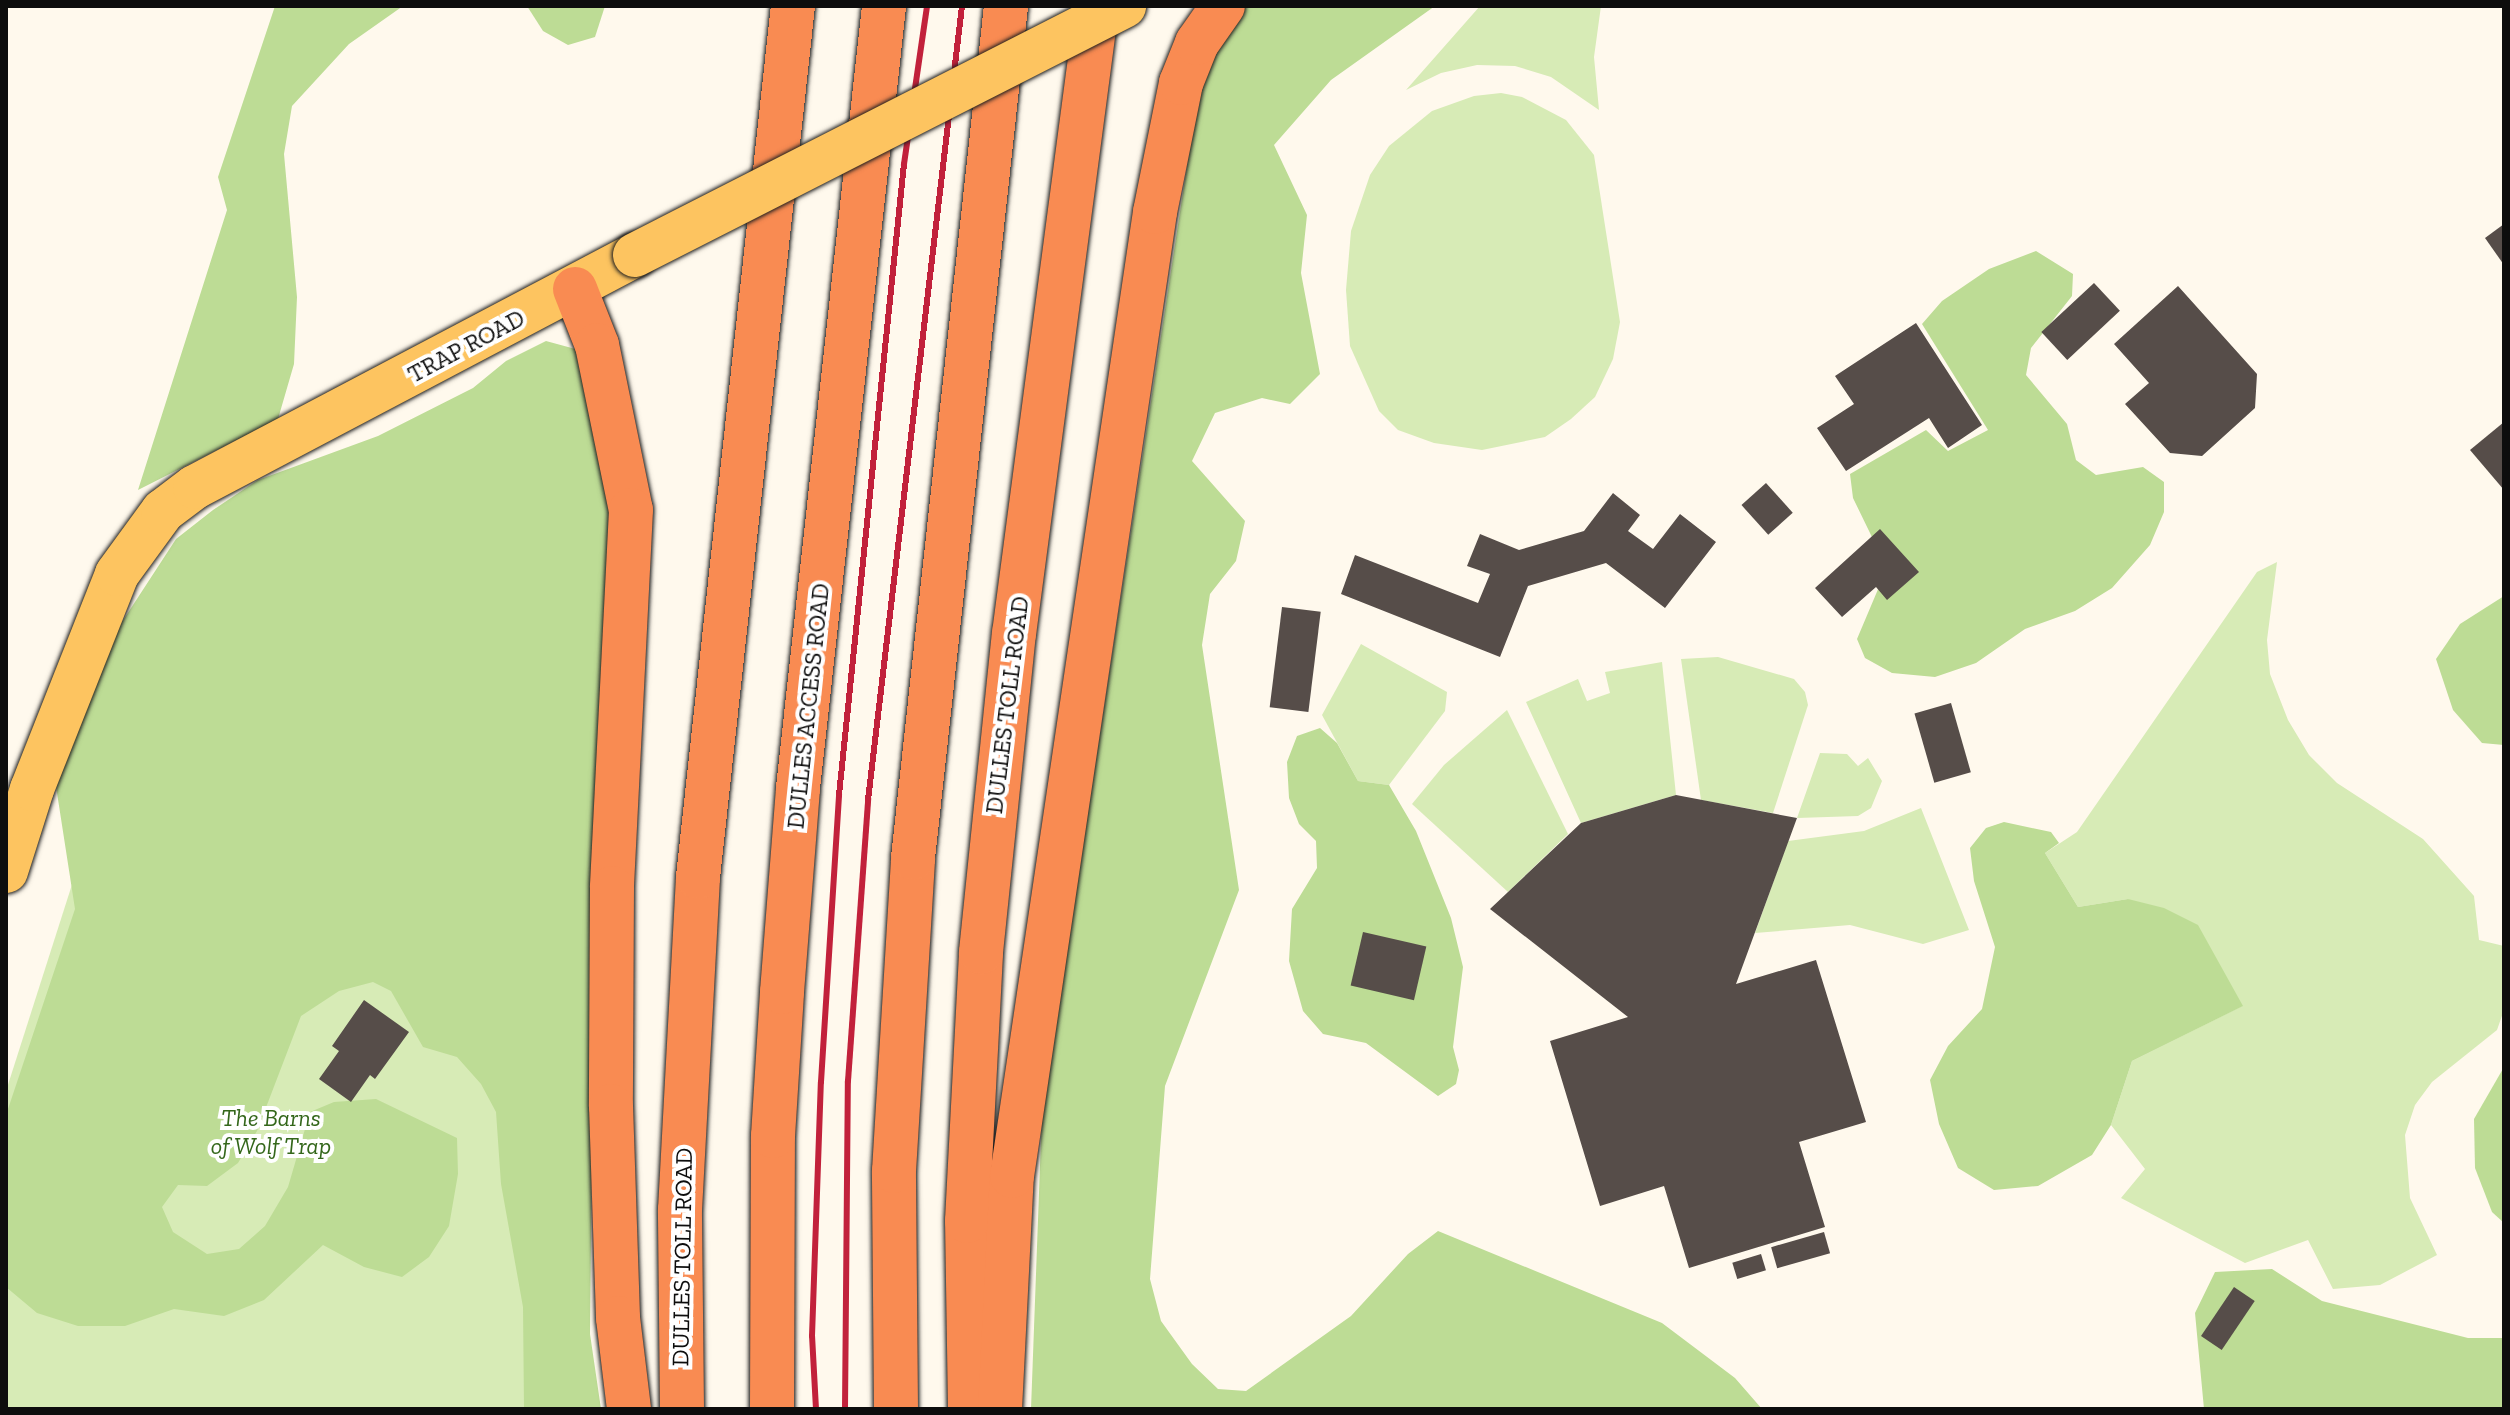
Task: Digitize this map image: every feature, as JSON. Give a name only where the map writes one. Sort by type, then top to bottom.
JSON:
[{"type":"highway","name":"DULLES TOLL ROAD","points":[[682,1409],[680,1210],[698,877],[793,6]]},
{"type":"highway","name":"DULLES ACCESS ROAD","points":[[772,1409],[773,1136],[784,961],[884,6]]},
{"type":"highway","points":[[896,1409],[894,1171],[912,873],[1006,6]]},
{"type":"highway","name":"DULLES TOLL ROAD","points":[[970,1409],[967,1221],[981,952],[1014,634],[1097,6]]},
{"type":"highway","points":[[1000,1409],[1012,1176],[1155,212],[1181,83],[1197,43],[1223,6]]},
{"type":"highway","points":[[575,289],[597,345],[631,510],[612,888],[611,1091],[618,1318],[629,1409]]},
{"type":"main road","name":"TRAP ROAD","points":[[6,871],[32,789],[117,574],[163,511],[195,487],[635,255],[1124,6]]},
{"type":"green space","points":[[275,6],[403,6],[349,44],[292,106],[284,154],[297,297],[294,364],[278,419],[138,490],[227,210],[218,177]]},
{"type":"green space","points":[[527,6],[605,6],[595,37],[568,45],[543,31]]},
{"type":"green space","points":[[1241,6],[1435,6],[1331,80],[1274,145],[1307,215],[1301,273],[1320,374],[1290,404],[1262,398],[1215,413],[1192,461],[1245,521],[1236,561],[1210,594],[1202,645],[1239,890],[1165,1086],[1150,1279],[1161,1321],[1192,1364],[1218,1389],[1246,1391],[1351,1316],[1408,1254],[1438,1231],[1662,1323],[1735,1378],[1762,1409],[1031,1409],[1042,1112],[1201,75]]},
{"type":"green space","points":[[1480,6],[1601,6],[1594,57],[1599,110],[1551,77],[1515,66],[1477,65],[1441,73],[1406,90]]},
{"type":"green space","points":[[1501,93],[1522,97],[1566,120],[1594,155],[1620,322],[1613,359],[1595,397],[1545,437],[1482,450],[1434,443],[1398,430],[1379,411],[1350,346],[1346,290],[1351,231],[1370,175],[1389,146],[1432,111],[1474,96]]},
{"type":"green space","points":[[2036,251],[2073,274],[2072,296],[2031,348],[2026,375],[2067,424],[2076,460],[2096,475],[2143,467],[2164,482],[2164,512],[2150,545],[2112,588],[2075,611],[2025,629],[1976,663],[1935,677],[1892,673],[1865,658],[1857,639],[1887,568],[1853,498],[1850,474],[1926,430],[1948,451],[1988,430],[1922,324],[1942,301],[1989,269]]},
{"type":"green space","name":"The Barns of Wolf Trap","points":[[546,341],[579,350],[599,418],[611,531],[593,1038],[590,1334],[601,1409],[524,1409],[523,1307],[501,1184],[496,1112],[481,1084],[457,1057],[423,1047],[391,991],[373,982],[339,991],[301,1016],[257,1131],[238,1163],[207,1186],[178,1185],[162,1207],[173,1232],[207,1254],[239,1249],[265,1226],[288,1187],[310,1112],[334,1102],[376,1099],[457,1138],[458,1174],[449,1226],[429,1257],[402,1277],[364,1267],[323,1245],[264,1300],[224,1316],[174,1309],[125,1326],[78,1326],[37,1313],[6,1287],[6,1115],[75,909],[55,780],[105,648],[176,539],[213,510],[258,480],[378,436],[473,388],[506,361]]},
{"type":"green space","name":"The Barns of Wolf Trap","points":[[395,454],[557,1409],[6,1409],[6,1091],[100,797]]},
{"type":"green space","points":[[2277,562],[2267,640],[2270,674],[2288,720],[2309,755],[2337,783],[2423,839],[2474,896],[2479,940],[2504,946],[2504,1010],[2497,1030],[2432,1082],[2415,1105],[2405,1135],[2410,1198],[2437,1255],[2380,1285],[2333,1289],[2308,1240],[2245,1263],[2121,1198],[2145,1169],[2111,1125],[2132,1061],[2242,1006],[2128,899],[2078,907],[2045,853],[2077,832],[2257,572]]},
{"type":"green space","points":[[2504,596],[2504,745],[2482,743],[2453,710],[2436,659],[2460,624]]},
{"type":"green space","points":[[1361,644],[1447,692],[1445,711],[1389,785],[1358,781],[1322,715]]},
{"type":"green space","points":[[1718,657],[1794,679],[1805,692],[1808,705],[1773,813],[1701,800],[1681,659]]},
{"type":"green space","points":[[1662,662],[1676,795],[1581,823],[1526,702],[1578,679],[1587,701],[1610,693],[1605,672]]},
{"type":"green space","points":[[1507,710],[1568,834],[1508,892],[1412,804],[1444,765]]},
{"type":"green space","points":[[1320,728],[1337,743],[1358,781],[1389,785],[1416,831],[1451,918],[1463,967],[1453,1047],[1459,1070],[1456,1084],[1438,1096],[1366,1043],[1323,1034],[1303,1011],[1289,961],[1292,909],[1317,868],[1316,841],[1299,824],[1289,798],[1287,762],[1297,736]]},
{"type":"green space","points":[[1820,753],[1847,754],[1858,766],[1868,758],[1882,781],[1871,808],[1858,816],[1797,818]]},
{"type":"green space","points":[[1921,808],[1969,930],[1923,944],[1850,925],[1755,933],[1788,841],[1864,831]]},
{"type":"green space","points":[[2004,822],[2051,832],[2059,843],[2045,853],[2078,907],[2128,899],[2164,908],[2198,925],[2243,1006],[2132,1061],[2111,1125],[2092,1155],[2038,1186],[1994,1190],[1958,1168],[1939,1124],[1930,1080],[1948,1046],[1982,1009],[1995,947],[1974,881],[1970,848],[1986,828]]},
{"type":"green space","points":[[2504,1067],[2504,1223],[2492,1212],[2475,1168],[2474,1119]]},
{"type":"green space","points":[[2272,1269],[2322,1301],[2468,1338],[2504,1338],[2504,1409],[2204,1409],[2195,1313],[2215,1272]]},
{"type":"building","points":[[2504,224],[2504,265],[2485,238]]},
{"type":"building","points":[[2094,283],[2120,311],[2067,360],[2041,332]]},
{"type":"building","points":[[2178,286],[2257,374],[2255,408],[2202,456],[2170,453],[2125,404],[2149,383],[2114,344]]},
{"type":"building","points":[[1916,323],[1982,425],[1948,448],[1929,418],[1846,471],[1817,428],[1854,404],[1835,376]]},
{"type":"building","points":[[2504,422],[2504,490],[2470,450]]},
{"type":"building","points":[[1766,483],[1793,513],[1768,535],[1741,505]]},
{"type":"building","points":[[1613,493],[1640,515],[1628,531],[1653,549],[1680,514],[1716,542],[1665,608],[1606,563],[1528,586],[1500,657],[1341,594],[1355,555],[1478,603],[1490,574],[1467,566],[1480,534],[1519,550],[1584,531]]},
{"type":"building","points":[[1880,529],[1919,572],[1887,600],[1876,587],[1842,617],[1815,588]]},
{"type":"building","points":[[1282,607],[1321,612],[1308,712],[1270,707]]},
{"type":"building","points":[[1951,703],[1971,772],[1934,783],[1914,713]]},
{"type":"building","points":[[1676,795],[1797,818],[1736,984],[1816,960],[1866,1122],[1799,1142],[1825,1227],[1689,1268],[1664,1186],[1600,1206],[1550,1041],[1628,1017],[1490,909],[1581,823]]},
{"type":"building","points":[[1363,932],[1426,947],[1414,1000],[1351,986]]},
{"type":"building","points":[[364,1000],[409,1032],[375,1079],[370,1075],[351,1102],[319,1079],[339,1051],[332,1046]]},
{"type":"building","points":[[1824,1232],[1830,1253],[1777,1268],[1771,1247]]},
{"type":"building","points":[[1761,1254],[1766,1270],[1737,1279],[1732,1263]]},
{"type":"building","points":[[2234,1287],[2255,1301],[2222,1350],[2201,1336]]},
{"type":"railway","points":[[816,1409],[812,1336],[821,1082],[839,795],[904,164],[927,6]]},
{"type":"railway","points":[[845,1409],[848,1081],[868,800],[962,6]]}]
